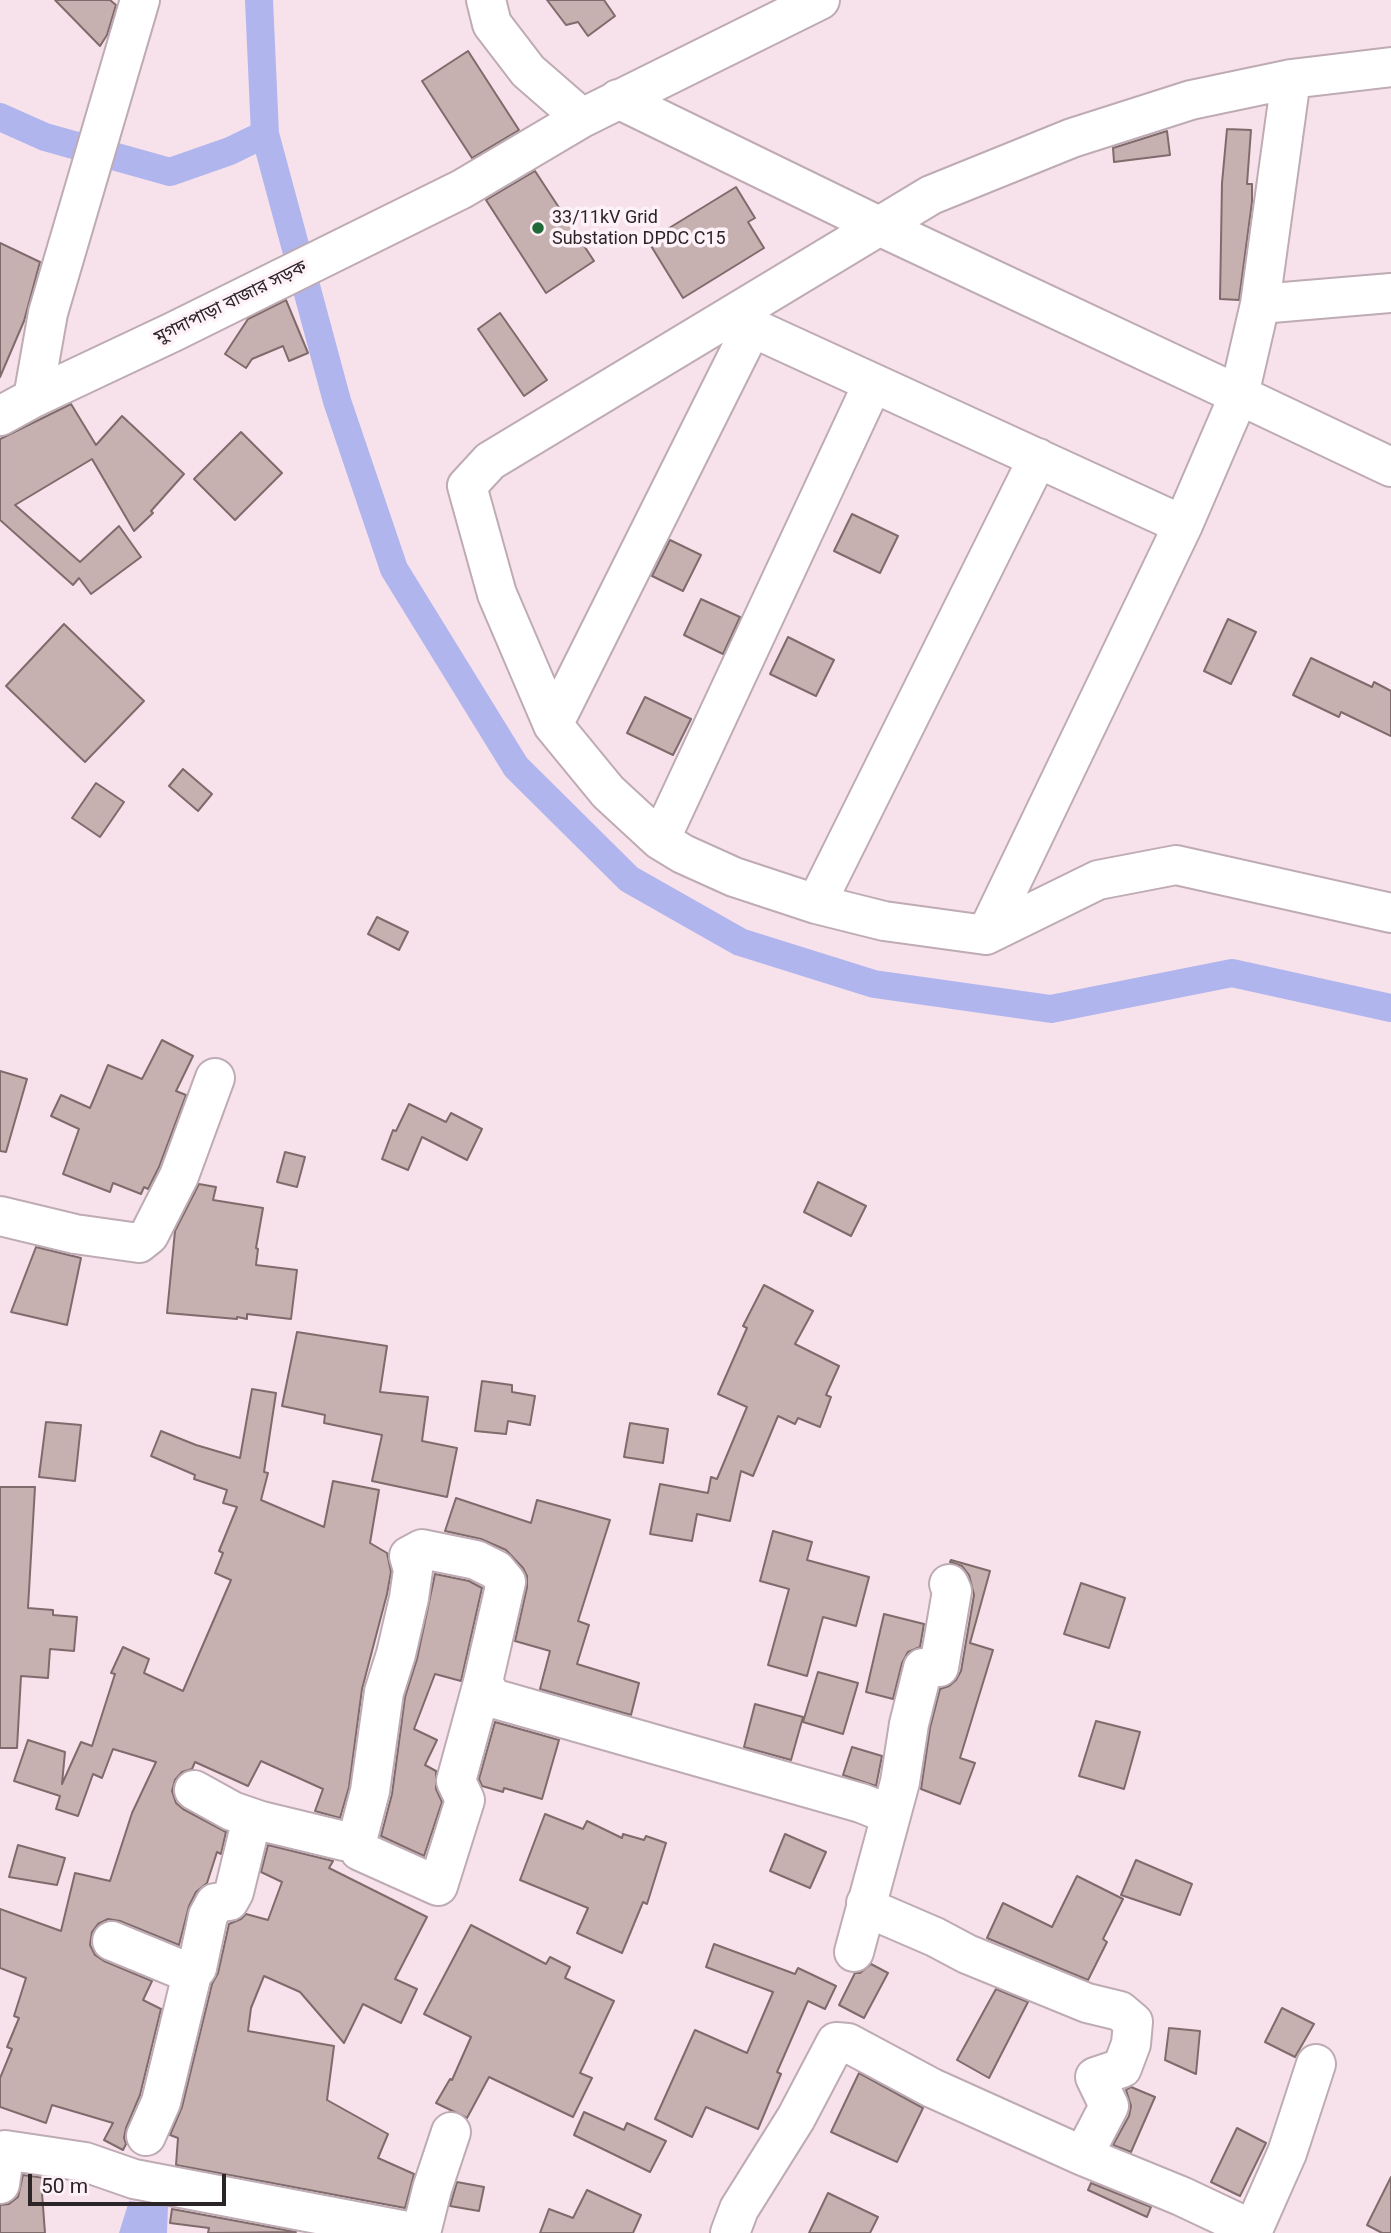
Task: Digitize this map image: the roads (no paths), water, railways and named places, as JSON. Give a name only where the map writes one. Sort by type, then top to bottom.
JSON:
[{"type":"street","points":[[486,0],[492,24],[528,71],[582,118]]},
{"type":"street","name":"মুগদাপাড়া বাজার সড়ক","points":[[0,416],[462,189],[582,118],[820,0]]},
{"type":"street","points":[[33,398],[48,313],[140,1]]},
{"type":"street","points":[[1391,67],[1291,79],[1191,100],[1072,138],[931,195],[741,322],[490,461],[467,486],[497,594],[554,725],[608,792],[660,840],[683,855],[734,877],[816,904],[884,921],[986,935],[1098,880],[1175,865],[1391,913]]},
{"type":"street","points":[[986,935],[1183,525],[1239,395],[1260,304],[1291,79]]},
{"type":"street","points":[[618,99],[881,227],[1391,467]]},
{"type":"street","points":[[1260,304],[1391,293]]},
{"type":"street","points":[[741,322],[1183,525]]},
{"type":"street","points":[[554,725],[741,322]]},
{"type":"street","points":[[660,840],[873,383]]},
{"type":"street","points":[[816,904],[1038,458]]},
{"type":"street","points":[[0,1216],[75,1234],[139,1243],[149,1235],[179,1176],[215,1078]]},
{"type":"street","points":[[422,1549],[476,1560],[496,1570],[506,1581],[483,1682],[456,1781],[465,1800],[438,1886],[360,1851],[358,1837],[370,1791],[384,1692],[409,1598],[413,1570],[409,1556],[422,1549]]},
{"type":"street","points":[[853,1952],[900,1782],[909,1724],[923,1668],[939,1667],[952,1591],[949,1584]]},
{"type":"street","points":[[483,1682],[492,1698],[861,1803],[891,1815]]},
{"type":"street","points":[[194,1790],[232,1811],[292,1830],[344,1840],[358,1837]]},
{"type":"street","points":[[146,2136],[161,2102],[208,1916],[215,1903],[229,1900],[234,1892],[252,1818]]},
{"type":"street","points":[[866,1903],[877,1912],[967,1954],[1087,2003],[1119,2011],[1133,2022],[1131,2044],[1122,2068],[1095,2077],[1109,2106],[1083,2156]]},
{"type":"street","points":[[112,1941],[192,1974]]},
{"type":"street","points":[[730,2233],[739,2209],[796,2118],[836,2042],[848,2043],[932,2088],[1083,2156],[1181,2196],[1253,2232],[1287,2153],[1316,2064]]},
{"type":"street","points":[[1,2174],[5,2150],[85,2162],[134,2179],[419,2233],[451,2132]]},
{"type":"water","points":[[129,2201],[168,2206],[167,2233],[119,2233]]},
{"type":"waterway","points":[[259,0],[265,134],[337,401],[394,569],[516,767],[629,879],[740,942],[874,984],[1051,1009],[1232,973],[1391,1008]]},
{"type":"waterway","points":[[0,117],[45,137],[170,172],[230,151],[265,134]]},
{"type":"place","name":"33/11kV Grid Substation DPDC C15","points":[[538,228]]}]
